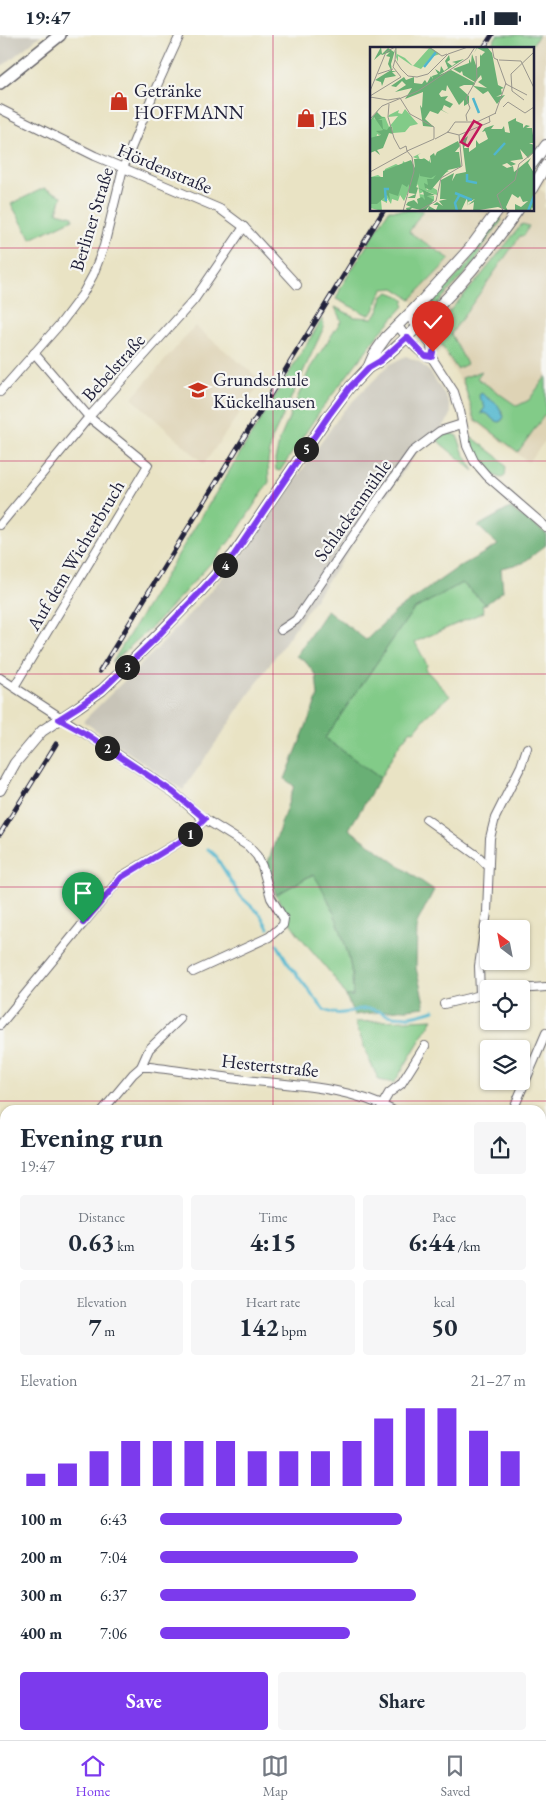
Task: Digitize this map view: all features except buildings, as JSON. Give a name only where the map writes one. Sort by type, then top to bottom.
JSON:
[{"type":"main road","points":[[0,83],[60,35]]},
{"type":"street","name":"Berliner Straße","points":[[0,392],[72,309],[93,275],[104,246],[114,197],[123,168],[156,87],[180,35]]},
{"type":"street","name":"Hördenstraße","points":[[0,109],[123,168],[220,209],[244,227],[297,285]]},
{"type":"street","points":[[534,162],[546,145]]},
{"type":"street","points":[[534,186],[546,165]]},
{"type":"street","points":[[368,368],[374,354],[397,325],[470,248],[497,211]]},
{"type":"street","points":[[0,790],[31,742],[42,731],[102,690],[195,598],[234,555],[350,387],[368,368],[380,361],[418,327],[482,257],[517,211]]},
{"type":"street","name":"Bebelstraße","points":[[0,525],[89,417],[194,300],[244,227]]},
{"type":"street","points":[[408,315],[431,345],[432,357],[454,392],[458,401],[467,445],[474,461],[480,470],[546,527]]},
{"type":"street","points":[[397,325],[425,356],[432,357]]},
{"type":"street","points":[[34,353],[89,417]]},
{"type":"street","name":"Auf dem Wichterbruch","points":[[14,687],[148,465],[89,417]]},
{"type":"street","name":"Schlackenmühle","points":[[282,630],[296,620],[412,452],[440,431],[462,424]]},
{"type":"street","points":[[0,679],[173,792],[205,819],[248,846],[257,856],[262,866],[271,898],[284,919],[283,925],[269,937],[193,973]]},
{"type":"street","points":[[444,1004],[480,994],[479,966],[487,912],[490,838],[495,818],[521,766],[526,748]]},
{"type":"street","points":[[0,1025],[122,877],[186,838],[205,819]]},
{"type":"street","points":[[426,819],[488,865]]},
{"type":"street","points":[[530,988],[546,987]]},
{"type":"street","points":[[107,1105],[141,1067],[149,1049],[180,1019]]},
{"type":"street","points":[[516,1105],[546,1033]]},
{"type":"street","points":[[382,1105],[389,1093],[401,1085],[425,1046]]},
{"type":"street","name":"Hestertstraße","points":[[141,1067],[330,1089],[358,1096],[382,1105]]},
{"type":"shaded area","points":[[0,35],[41,35],[0,68]]},
{"type":"shaded area","points":[[539,35],[546,35],[546,150],[534,167],[534,47],[530,47]]},
{"type":"shaded area","points":[[546,156],[546,181],[540,189],[546,194],[546,202],[543,207],[546,208],[546,376],[529,400],[517,406],[477,378],[481,372],[462,378],[518,452],[546,413],[546,440],[528,462],[473,420],[464,387],[411,299],[449,259],[409,232],[422,211],[534,211],[534,176]],"holes":[[[521,225],[529,226],[524,236],[521,235],[451,334],[436,326],[480,277]]]},
{"type":"shaded area","name":"Grundschule Kückelhausen","points":[[195,326],[262,381],[204,464],[132,398]]},
{"type":"shaded area","points":[[406,356],[419,362],[431,373],[448,400],[451,412],[450,417],[433,440],[416,453],[183,790],[83,721],[161,645],[242,556],[343,411],[390,364]]},
{"type":"green space","points":[[497,35],[539,35],[530,47],[490,47]]},
{"type":"green space","points":[[44,188],[62,196],[57,212],[73,216],[73,219],[31,239],[11,204]]},
{"type":"green space","points":[[388,211],[422,211],[409,232],[450,259],[411,299],[394,288],[384,289],[374,311],[368,315],[336,299],[341,287]]},
{"type":"green space","points":[[499,218],[502,220],[483,246],[475,262],[427,315],[424,312],[469,263],[478,246]]},
{"type":"green space","points":[[522,224],[529,226],[524,236],[520,236],[451,334],[467,364],[457,369],[436,337],[436,326],[480,277]]},
{"type":"green space","points":[[389,292],[399,296],[405,301],[403,303],[405,305],[378,335],[320,411],[280,471],[276,470],[275,460],[280,439],[310,368],[341,321],[335,307],[355,317],[373,318],[379,310],[383,296]]},
{"type":"green space","points":[[322,319],[324,327],[272,439],[268,461],[269,482],[236,533],[220,553],[157,622],[112,663]]},
{"type":"green space","points":[[482,371],[477,378],[517,406],[529,400],[546,376],[546,413],[518,452],[475,419],[462,378]],"holes":[[[481,393],[494,402],[502,411],[503,419],[500,422],[481,412],[485,407],[479,396]]]},
{"type":"green space","points":[[450,433],[457,436],[463,452],[474,471],[440,443],[437,438]]},
{"type":"green space","points":[[472,437],[498,457],[506,467],[505,476],[502,478],[497,477],[487,469],[473,446]]},
{"type":"green space","points":[[510,508],[546,533],[546,545],[523,563],[501,568],[503,591],[486,604],[462,583],[413,610],[325,738],[380,778],[349,829],[434,890],[417,923],[416,968],[425,1007],[354,1015],[346,996],[353,996],[349,957],[336,919],[319,884],[313,874],[276,895],[267,865],[294,786],[285,779],[318,696],[316,675],[304,660],[296,656],[327,610],[366,640],[396,611],[457,568],[498,545],[478,526]]},
{"type":"green space","points":[[462,583],[486,604],[482,605],[484,612],[415,642],[427,665],[425,669],[450,696],[426,717],[414,732],[411,730],[399,745],[380,778],[325,738],[413,610]]},
{"type":"green space","points":[[314,874],[332,907],[341,932],[351,969],[353,996],[346,996],[340,985],[300,937],[286,916],[276,895]]},
{"type":"green space","points":[[433,1019],[394,1083],[379,1080],[369,1060],[355,1022]]},
{"type":"water","points":[[481,393],[498,405],[504,417],[500,422],[486,413],[481,414],[485,407],[479,396]]},
{"type":"waterway","points":[[208,849],[215,855],[240,896],[260,914],[268,928]]},
{"type":"waterway","points":[[277,944],[290,966],[324,1010],[342,1013],[372,1009],[400,1017],[434,1010]]},
{"type":"railway","points":[[484,47],[492,35]]},
{"type":"railway","points":[[100,671],[383,211]]},
{"type":"railway","points":[[0,834],[56,744]]},
{"type":"place","name":"Getränke HOFFMANN","points":[[119,101]]},
{"type":"place","name":"JES","points":[[306,118]]},
{"type":"place","name":"Grundschule Kückelhausen","points":[[198,390]]},
{"type":"route","points":[[83,923],[122,877],[186,838],[205,819],[173,792],[86,734],[59,719],[102,690],[157,637],[234,555],[329,415],[350,387],[368,368],[380,361],[407,337],[425,356],[432,357],[433,352]]}]
